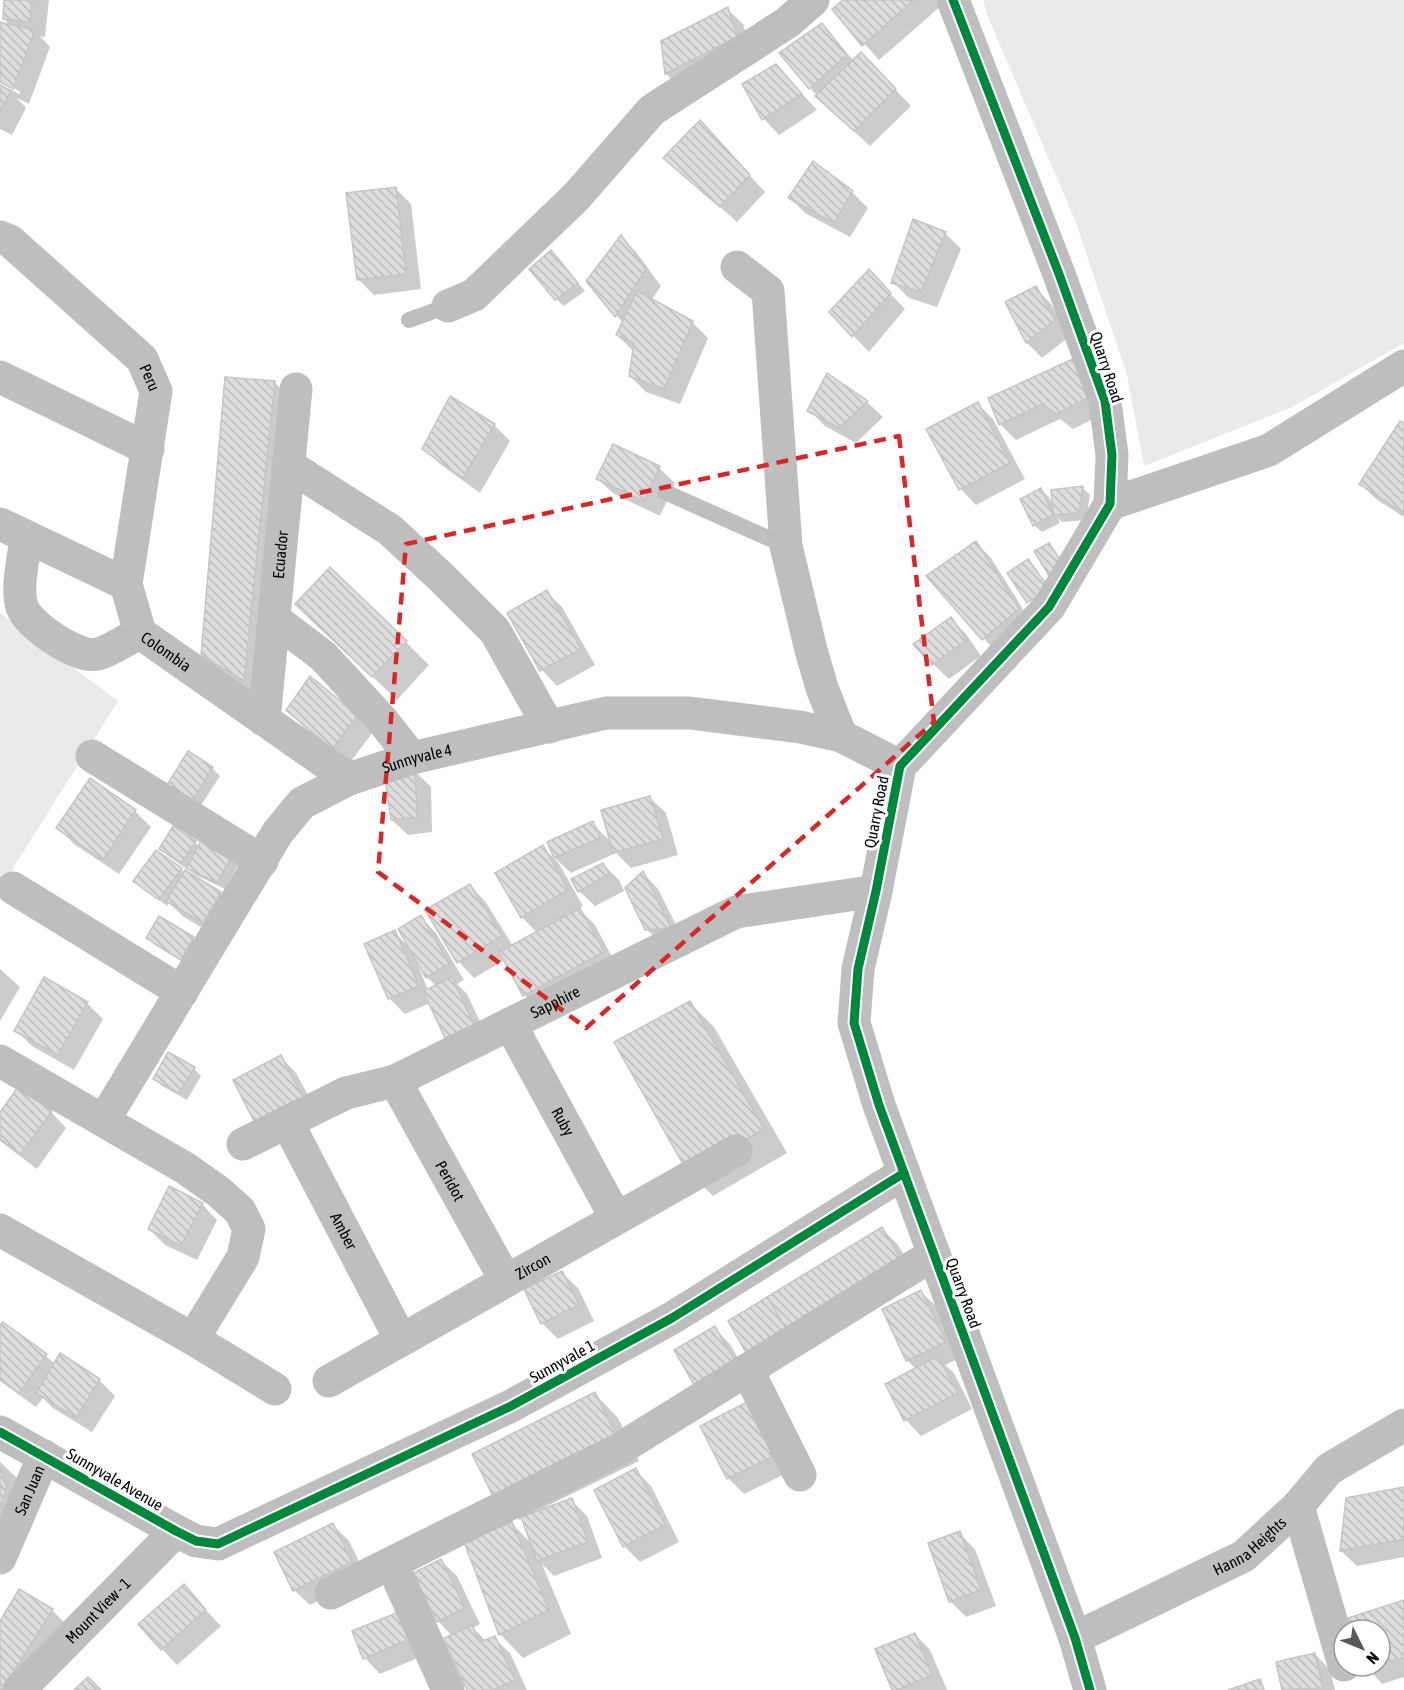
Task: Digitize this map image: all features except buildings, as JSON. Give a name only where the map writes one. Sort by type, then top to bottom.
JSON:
[{"type":"street","points":[[448,306],[474,295],[576,197],[652,110],[788,22],[813,0]]},
{"type":"street","name":"Quarry Road","points":[[952,0],[1059,274],[1105,401],[1112,455],[1110,504],[1049,607],[900,766],[876,891],[858,969],[854,1023],[879,1105],[1075,1638],[1090,1690]]},
{"type":"street","name":"Peru","points":[[0,237],[10,241],[142,358],[156,391],[126,584]]},
{"type":"street","points":[[737,267],[768,291],[786,546],[816,669],[841,735]]},
{"type":"street","points":[[1110,504],[1269,450],[1402,370]]},
{"type":"street","points":[[0,377],[148,449]]},
{"type":"street","name":"Ecuador","points":[[264,720],[296,389]]},
{"type":"street","points":[[288,465],[390,530],[495,631],[549,727]]},
{"type":"street","points":[[13,531],[126,584]]},
{"type":"street","points":[[13,531],[22,607],[33,623],[74,650],[97,654],[140,633]]},
{"type":"street","name":"Colombia","points":[[126,584],[140,633],[349,779]]},
{"type":"street","points":[[274,620],[323,656],[382,720],[412,758]]},
{"type":"street","name":"Sunnyvale 4","points":[[104,1120],[278,832],[302,803],[349,779],[412,758],[606,713],[690,713],[800,727],[841,735],[900,766]]},
{"type":"street","points":[[92,756],[262,861]]},
{"type":"street","points":[[13,888],[182,992]]},
{"type":"street","name":"Sapphire","points":[[243,1144],[345,1093],[395,1081],[736,912],[876,891]]},
{"type":"street","name":"Ruby","points":[[510,1024],[616,1218]]},
{"type":"street","points":[[0,1061],[186,1167],[240,1210],[249,1229],[243,1257],[193,1339]]},
{"type":"street","name":"Peridot","points":[[395,1081],[506,1281]]},
{"type":"street","name":"Amber","points":[[287,1122],[401,1340]]},
{"type":"street","name":"Zircon","points":[[328,1381],[736,1151]]},
{"type":"street","name":"Sunnyvale 1","points":[[218,1544],[512,1406],[672,1318],[904,1173]]},
{"type":"street","points":[[0,1230],[193,1339],[275,1389]]},
{"type":"street","points":[[331,1593],[618,1450],[934,1254]]},
{"type":"street","points":[[748,1371],[800,1475]]},
{"type":"street","name":"Hanna Heights","points":[[1075,1638],[1244,1556],[1298,1506],[1329,1469],[1404,1425]]},
{"type":"street","name":"Sunnyvale Avenue","points":[[0,1432],[176,1531],[196,1541],[218,1544]]},
{"type":"street","name":"San Juan","points":[[0,1558],[44,1456]]},
{"type":"street","points":[[1298,1506],[1332,1624]]},
{"type":"street","name":"Mount View - 1","points":[[19,1690],[176,1531]]},
{"type":"street","points":[[392,1564],[448,1690]]},
{"type":"lane","points":[[409,320],[448,306]]},
{"type":"lane","points":[[665,492],[786,546]]},
{"type":"highlighted area","points":[[899,436],[934,722],[586,1028],[378,872],[406,544]]},
{"type":"shaded area","points":[[983,0],[1404,0],[1404,343],[1292,407],[1144,466],[1127,375],[1075,220],[988,17]]},
{"type":"shaded area","points":[[0,613],[118,701],[0,889]]},
{"type":"cycle path","points":[[953,0],[1059,274],[1105,401],[1112,455],[1110,504],[1049,607],[900,766],[876,891],[858,969],[854,1023],[879,1105],[1075,1638],[1090,1690]]},
{"type":"cycle path","points":[[0,1432],[176,1531],[196,1541],[218,1544],[511,1406],[672,1318],[904,1173]]}]
